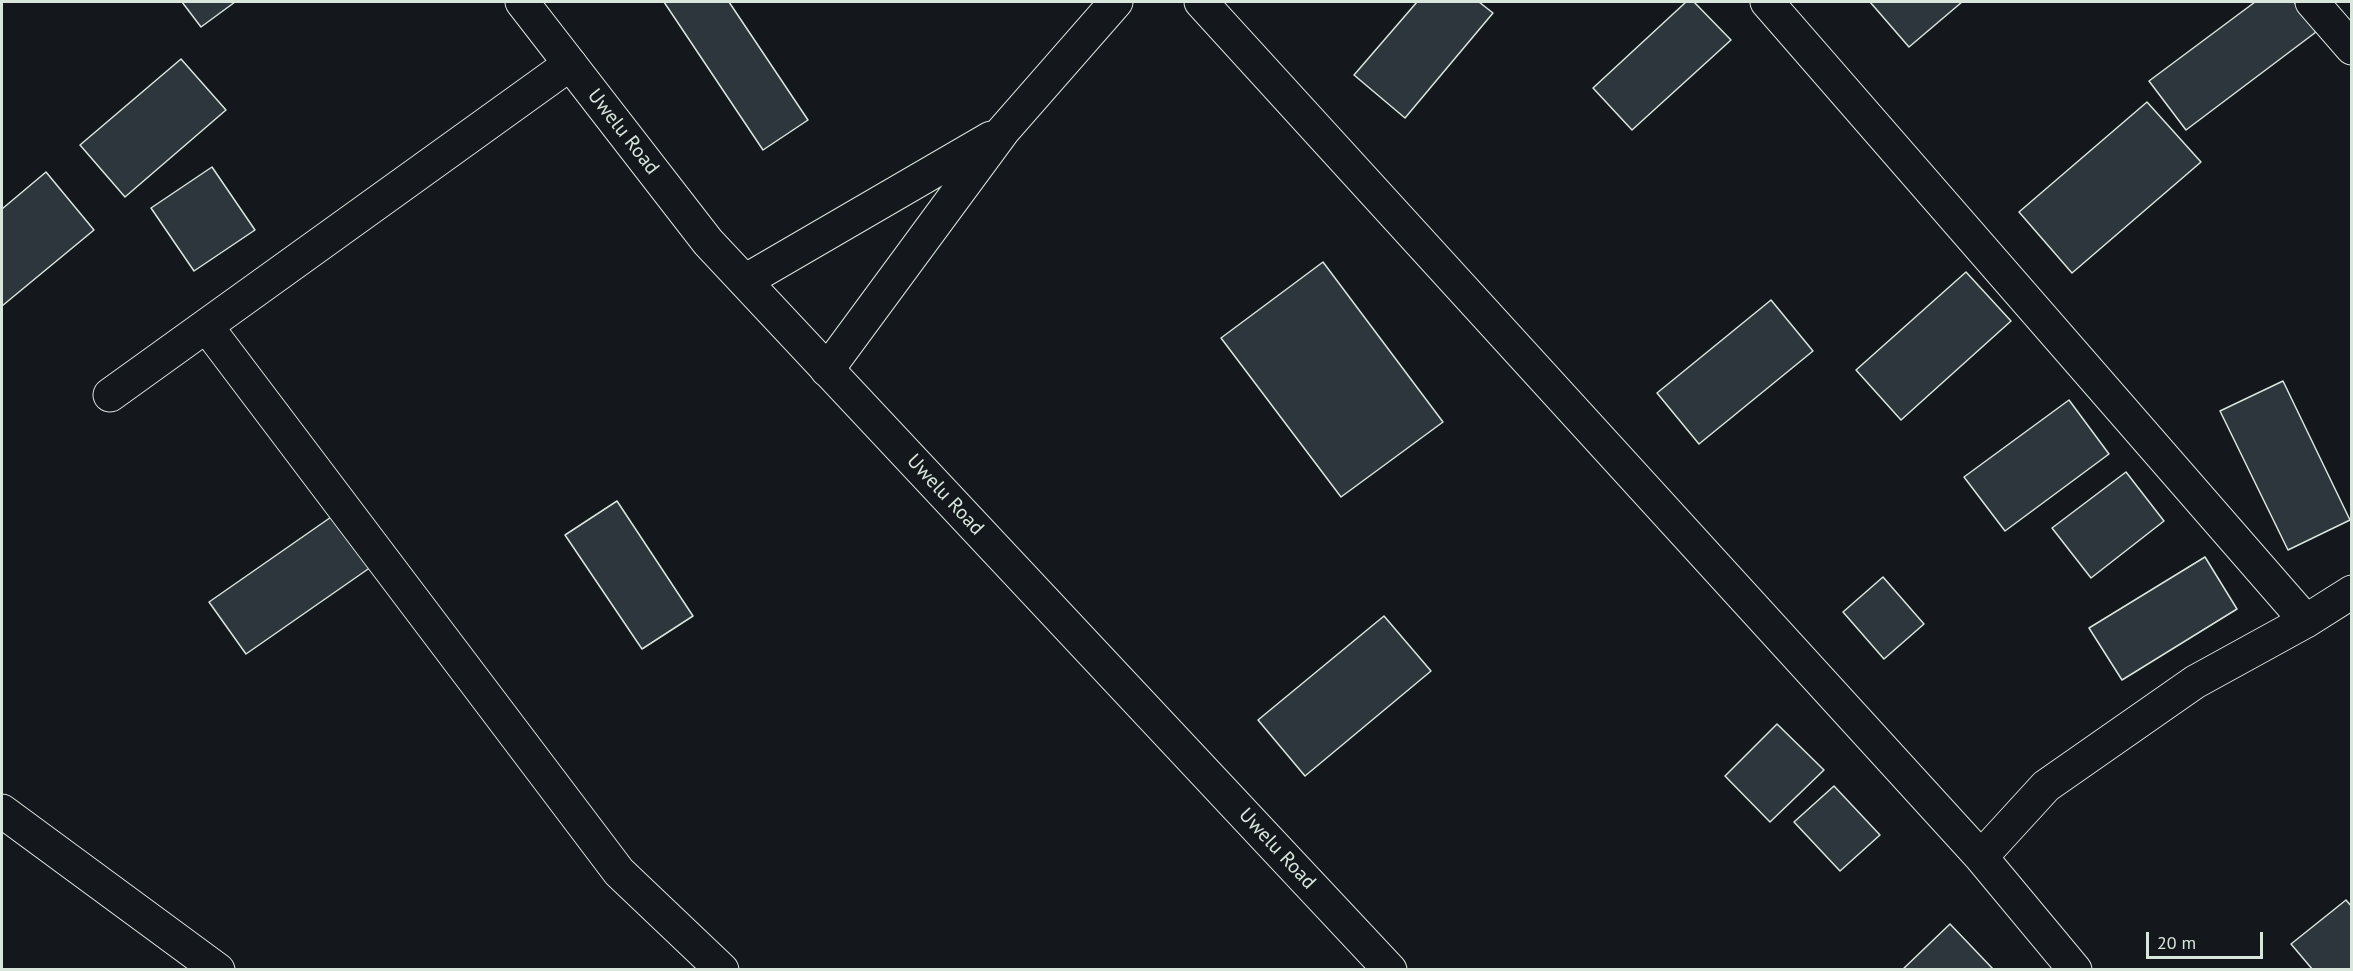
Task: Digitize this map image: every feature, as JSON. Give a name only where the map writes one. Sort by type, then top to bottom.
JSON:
[{"type":"street","name":"Uwelu Road","points":[[522,2],[708,242],[1390,969]]},
{"type":"street","points":[[827,370],[1003,130],[1116,2]]},
{"type":"street","points":[[1201,2],[1982,857],[2075,969]]},
{"type":"street","points":[[1767,2],[2306,621]]},
{"type":"street","points":[[2312,2],[2352,48]]},
{"type":"street","points":[[110,395],[570,64]]},
{"type":"street","points":[[745,281],[1003,130]]},
{"type":"street","points":[[207,327],[619,872],[722,969]]},
{"type":"street","points":[[1982,857],[2046,786],[2195,682],[2306,621],[2352,592]]},
{"type":"street","points":[[2,811],[218,969]]},
{"type":"building","points":[[182,2],[235,2],[201,27]]},
{"type":"building","points":[[664,2],[729,2],[808,120],[763,150]]},
{"type":"building","points":[[1417,2],[1479,2],[1493,13],[1405,118],[1354,75]]},
{"type":"building","points":[[1686,2],[1694,2],[1731,40],[1632,130],[1593,88]]},
{"type":"building","points":[[1870,2],[1962,2],[1909,47]]},
{"type":"building","points":[[2255,2],[2294,2],[2316,32],[2186,130],[2149,81]]},
{"type":"building","points":[[181,59],[226,110],[125,197],[80,145]]},
{"type":"building","points":[[2147,102],[2201,162],[2072,273],[2019,212]]},
{"type":"building","points":[[212,167],[255,230],[194,271],[151,208]]},
{"type":"building","points":[[46,172],[94,230],[2,306],[2,209]]},
{"type":"building","points":[[1323,262],[1443,422],[1341,497],[1221,338]]},
{"type":"building","points":[[1966,272],[2011,321],[1901,420],[1856,370]]},
{"type":"building","points":[[1771,300],[1813,351],[1699,444],[1657,393]]},
{"type":"building","points":[[2283,381],[2350,520],[2288,550],[2220,411]]},
{"type":"building","points":[[2069,400],[2109,454],[2005,531],[1964,477]]},
{"type":"building","points":[[2126,472],[2164,521],[2091,578],[2052,528]]},
{"type":"building","points":[[617,501],[693,616],[642,649],[565,535]]},
{"type":"building","points":[[334,515],[371,567],[246,654],[209,602]]},
{"type":"building","points":[[2205,557],[2237,609],[2122,680],[2089,628]]},
{"type":"building","points":[[1883,577],[1924,624],[1884,659],[1843,612]]},
{"type":"building","points":[[1384,616],[1431,671],[1305,776],[1258,720]]},
{"type":"building","points":[[1777,724],[1824,770],[1770,822],[1725,776]]},
{"type":"building","points":[[1834,786],[1880,835],[1840,871],[1794,822]]},
{"type":"building","points":[[2346,900],[2352,907],[2352,970],[2313,970],[2291,944]]},
{"type":"building","points":[[1950,924],[1994,970],[1902,970]]}]
